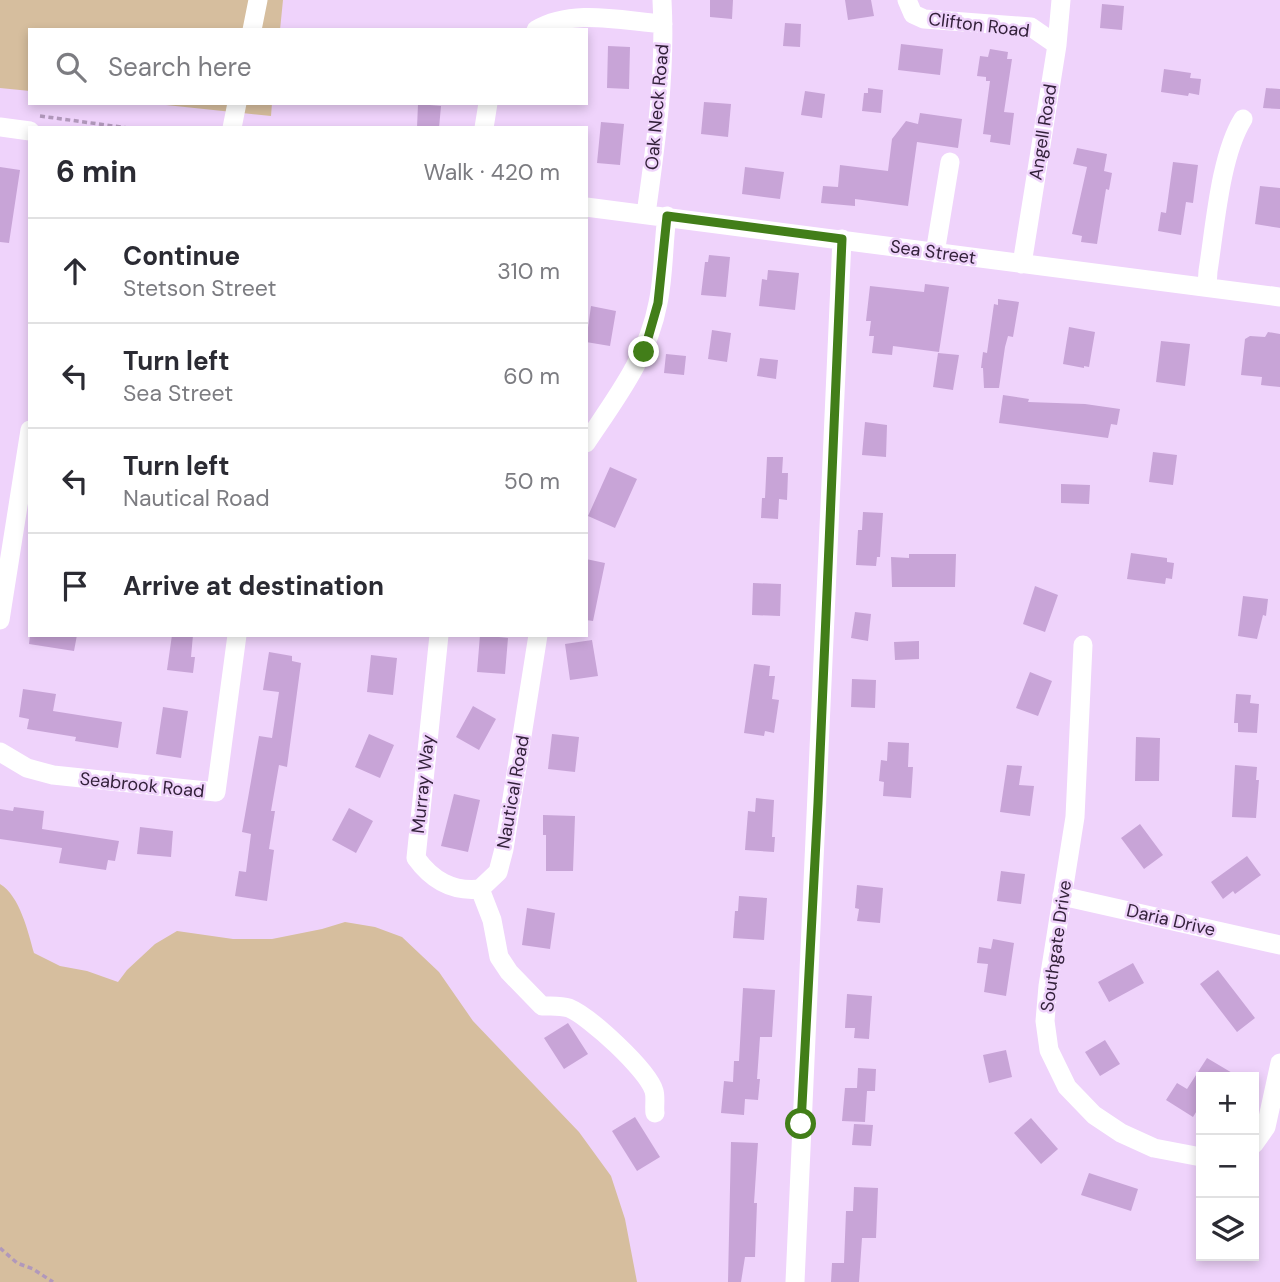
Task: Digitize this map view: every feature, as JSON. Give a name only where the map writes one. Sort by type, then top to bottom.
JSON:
[{"type":"street","points":[[251,28],[258,0]]},
{"type":"street","name":"Oak Neck Road","points":[[646,214],[659,128],[662,0]]},
{"type":"street","name":"Clifton Road","points":[[907,0],[913,14],[924,19],[1031,27],[1057,45]]},
{"type":"street","name":"Angell Road","points":[[1022,264],[1057,45],[1060,0]]},
{"type":"street","points":[[541,28],[561,19],[579,17],[663,24]]},
{"type":"street","points":[[232,126],[237,105]]},
{"type":"street","points":[[484,126],[488,105]]},
{"type":"street","points":[[1208,287],[1208,271],[1228,155],[1233,135],[1243,120]]},
{"type":"street","points":[[0,127],[33,123]]},
{"type":"street","points":[[935,253],[950,162]]},
{"type":"street","name":"Sea Street","points":[[588,207],[1280,297]]},
{"type":"street","points":[[588,440],[631,375],[651,332],[658,303],[667,216]]},
{"type":"street","points":[[795,1282],[842,239]]},
{"type":"street","points":[[0,620],[3,574],[28,441]]},
{"type":"street","name":"Seabrook Road","points":[[0,752],[27,768],[53,775],[216,792],[237,637]]},
{"type":"street","name":"Murray Way","points":[[439,637],[416,858],[433,879],[461,889],[480,888]]},
{"type":"street","name":"Nautical Road","points":[[480,888],[498,872],[504,849],[538,637]]},
{"type":"street","name":"Southgate Drive","points":[[1083,645],[1075,817],[1048,986],[1045,1021],[1049,1049],[1067,1087],[1094,1115],[1121,1133],[1154,1148],[1196,1156]]},
{"type":"street","points":[[480,888],[492,920],[499,957],[509,972],[542,1006],[567,1007],[600,1028],[654,1091],[654,1113]]},
{"type":"street","name":"Daria Drive","points":[[1062,896],[1280,945]]},
{"type":"street","points":[[1265,1139],[1280,1063]]},
{"type":"path","points":[[33,123],[90,126]]},
{"type":"path","points":[[0,1248],[17,1263],[33,1269],[53,1282]]},
{"type":"shaded area","points":[[0,0],[283,0],[280,28],[28,28],[28,91],[0,88]]},
{"type":"shaded area","points":[[166,105],[272,105],[271,116]]},
{"type":"shaded area","points":[[0,884],[18,906],[34,953],[60,966],[87,971],[118,982],[155,944],[177,931],[233,939],[272,939],[345,922],[375,927],[402,937],[439,972],[473,1021],[579,1132],[611,1176],[625,1219],[637,1282],[0,1282]]},
{"type":"building","points":[[710,0],[733,0],[732,19],[710,17]]},
{"type":"building","points":[[845,0],[871,0],[874,16],[848,20]]},
{"type":"building","points":[[1102,4],[1124,6],[1122,30],[1100,28]]},
{"type":"building","points":[[785,23],[801,24],[800,47],[783,46]]},
{"type":"building","points":[[901,44],[943,49],[940,75],[898,70]]},
{"type":"building","points":[[608,46],[630,47],[629,89],[607,88]]},
{"type":"building","points":[[990,49],[1008,52],[1007,59],[1012,59],[1004,112],[1014,113],[1010,145],[990,142],[991,135],[983,134],[990,81],[986,81],[986,77],[977,76],[980,56],[988,57]]},
{"type":"building","points":[[1164,69],[1191,73],[1190,78],[1201,79],[1199,95],[1161,92]]},
{"type":"building","points":[[868,88],[883,90],[881,113],[862,111],[864,93],[868,93]]},
{"type":"building","points":[[1266,88],[1280,89],[1280,109],[1263,108]]},
{"type":"building","points":[[805,91],[825,94],[822,118],[801,115]]},
{"type":"building","points":[[704,102],[731,104],[728,137],[701,134]]},
{"type":"building","points":[[418,105],[441,106],[439,126],[417,126]]},
{"type":"building","points":[[920,113],[962,119],[958,148],[917,142],[908,206],[855,199],[855,206],[821,203],[823,186],[838,187],[840,165],[888,171],[892,139],[906,121],[918,124]]},
{"type":"building","points":[[601,122],[624,124],[620,165],[597,163]]},
{"type":"building","points":[[1077,148],[1107,154],[1104,171],[1112,173],[1109,190],[1106,189],[1097,244],[1081,242],[1082,236],[1072,234],[1087,167],[1073,164]]},
{"type":"building","points":[[1173,162],[1198,165],[1193,203],[1186,202],[1181,235],[1158,231],[1161,212],[1166,213]]},
{"type":"building","points":[[0,167],[20,170],[9,243],[0,242]]},
{"type":"building","points":[[745,167],[784,172],[780,199],[742,194]]},
{"type":"building","points":[[1260,186],[1280,188],[1280,228],[1255,224]]},
{"type":"building","points":[[709,255],[730,257],[726,297],[701,295],[705,262],[708,262]]},
{"type":"building","points":[[768,270],[799,273],[795,310],[759,306],[762,279],[767,280]]},
{"type":"building","points":[[925,284],[949,287],[939,352],[893,346],[892,355],[872,353],[874,336],[869,336],[871,321],[866,321],[870,286],[924,292]]},
{"type":"building","points":[[998,299],[1019,302],[1013,337],[1008,336],[1005,347],[999,388],[984,388],[981,368],[983,352],[987,353],[994,304],[998,305]]},
{"type":"building","points":[[591,306],[616,311],[610,346],[588,342]]},
{"type":"building","points":[[1069,327],[1095,332],[1089,367],[1063,364]]},
{"type":"building","points":[[712,330],[731,333],[727,362],[708,359]]},
{"type":"building","points":[[1268,332],[1280,334],[1280,387],[1261,385],[1262,377],[1241,375],[1245,339],[1250,336],[1265,337]]},
{"type":"building","points":[[1161,341],[1190,344],[1185,386],[1156,382]]},
{"type":"building","points":[[938,353],[959,355],[953,390],[933,387]]},
{"type":"building","points":[[666,354],[686,356],[684,375],[664,373]]},
{"type":"building","points":[[760,358],[778,360],[776,379],[757,376]]},
{"type":"building","points":[[1003,395],[1029,399],[1028,402],[1085,404],[1120,409],[1117,425],[1111,424],[1108,438],[999,423]]},
{"type":"building","points":[[865,422],[887,425],[886,457],[862,455]]},
{"type":"building","points":[[1153,452],[1177,455],[1173,485],[1149,482]]},
{"type":"building","points":[[767,457],[783,457],[782,473],[788,473],[787,500],[779,499],[778,519],[761,518]]},
{"type":"building","points":[[610,467],[637,479],[615,528],[588,516]]},
{"type":"building","points":[[1061,484],[1090,485],[1089,504],[1061,503]]},
{"type":"building","points":[[863,512],[883,513],[880,557],[877,557],[876,566],[856,565],[858,530],[862,530]]},
{"type":"building","points":[[1131,553],[1167,558],[1167,562],[1174,563],[1172,579],[1166,578],[1165,584],[1127,579]]},
{"type":"building","points":[[909,554],[956,554],[955,587],[892,587],[891,557],[909,558]]},
{"type":"building","points":[[588,559],[605,563],[593,621],[588,620]]},
{"type":"building","points":[[753,583],[781,584],[780,616],[752,615]]},
{"type":"building","points":[[1035,586],[1058,595],[1045,632],[1023,624]]},
{"type":"building","points":[[1243,596],[1268,599],[1266,616],[1263,615],[1257,639],[1238,636]]},
{"type":"building","points":[[855,612],[871,614],[868,641],[851,638]]},
{"type":"building","points":[[30,637],[77,637],[74,651],[29,644]]},
{"type":"building","points":[[172,637],[193,637],[193,673],[167,670]]},
{"type":"building","points":[[480,637],[508,638],[505,674],[477,672]]},
{"type":"building","points":[[592,640],[598,676],[570,680],[565,644]]},
{"type":"building","points":[[919,641],[919,659],[895,660],[894,642]]},
{"type":"building","points":[[269,652],[292,656],[292,661],[301,663],[287,767],[279,765],[271,811],[275,811],[269,849],[274,850],[267,901],[235,896],[239,871],[246,872],[251,834],[242,832],[259,736],[272,738],[279,692],[263,690]]},
{"type":"building","points":[[371,655],[397,658],[393,695],[367,692]]},
{"type":"building","points":[[754,664],[770,666],[769,676],[775,676],[772,699],[779,700],[774,733],[765,731],[764,736],[744,733]]},
{"type":"building","points":[[1030,672],[1052,681],[1038,716],[1016,708]]},
{"type":"building","points":[[852,679],[876,680],[875,708],[851,707]]},
{"type":"building","points":[[23,689],[56,694],[53,711],[122,722],[118,748],[75,741],[76,737],[27,729],[29,719],[19,717]]},
{"type":"building","points":[[1236,694],[1251,695],[1250,703],[1259,704],[1257,733],[1238,732],[1238,723],[1234,723]]},
{"type":"building","points":[[473,706],[496,719],[479,750],[456,737]]},
{"type":"building","points":[[163,707],[188,711],[181,758],[156,754]]},
{"type":"building","points":[[369,734],[394,745],[380,778],[355,767]]},
{"type":"building","points":[[552,734],[579,737],[575,772],[548,769]]},
{"type":"building","points":[[1136,737],[1160,738],[1159,781],[1135,781]]},
{"type":"building","points":[[888,742],[909,743],[908,767],[913,767],[911,798],[883,796],[884,782],[879,781],[881,760],[887,761]]},
{"type":"building","points":[[1007,765],[1022,766],[1019,785],[1034,786],[1030,816],[1000,812]]},
{"type":"building","points":[[1235,765],[1257,767],[1256,780],[1259,780],[1256,818],[1232,817]]},
{"type":"building","points":[[454,794],[480,800],[468,852],[441,846]]},
{"type":"building","points":[[756,798],[774,800],[774,852],[745,850],[748,811],[755,812]]},
{"type":"building","points":[[14,807],[44,811],[42,829],[119,841],[115,861],[108,860],[106,870],[59,863],[62,848],[0,839],[0,809],[13,811]]},
{"type":"building","points":[[349,808],[373,821],[356,853],[332,840]]},
{"type":"building","points":[[543,815],[575,816],[573,871],[546,871]]},
{"type":"building","points":[[1140,824],[1163,855],[1144,869],[1121,838]]},
{"type":"building","points":[[140,827],[173,831],[171,857],[137,854]]},
{"type":"building","points":[[1247,856],[1261,875],[1235,894],[1233,891],[1223,899],[1211,882]]},
{"type":"building","points":[[1001,871],[1025,874],[1021,904],[997,901]]},
{"type":"building","points":[[857,885],[883,888],[880,923],[857,921]]},
{"type":"building","points":[[739,896],[767,898],[764,940],[733,938]]},
{"type":"building","points":[[527,908],[555,913],[550,949],[522,945]]},
{"type":"building","points":[[993,939],[1014,943],[1006,996],[984,992],[988,964],[977,963],[979,947],[991,949]]},
{"type":"building","points":[[1133,963],[1144,983],[1109,1002],[1098,982]]},
{"type":"building","points":[[1218,970],[1255,1018],[1237,1032],[1200,984]]},
{"type":"building","points":[[743,988],[775,990],[772,1037],[760,1037],[758,1100],[745,1099],[744,1115],[721,1113],[724,1081],[733,1082],[734,1061],[739,1061]]},
{"type":"building","points":[[847,994],[872,996],[869,1039],[854,1038],[855,1028],[845,1028]]},
{"type":"building","points":[[568,1023],[588,1054],[564,1069],[544,1038]]},
{"type":"building","points":[[1105,1040],[1120,1064],[1100,1076],[1085,1052]]},
{"type":"building","points":[[1006,1050],[1012,1077],[989,1083],[983,1055]]},
{"type":"building","points":[[1207,1058],[1231,1072],[1198,1072]]},
{"type":"building","points":[[858,1068],[876,1069],[875,1091],[867,1091],[865,1122],[842,1121],[845,1088],[857,1088]]},
{"type":"building","points":[[1196,1075],[1196,1112],[1193,1117],[1166,1100],[1177,1083],[1187,1089]]},
{"type":"building","points":[[635,1117],[660,1157],[637,1171],[612,1131]]},
{"type":"building","points":[[1031,1118],[1058,1149],[1041,1164],[1014,1133]]},
{"type":"building","points":[[854,1124],[873,1125],[871,1146],[852,1145]]},
{"type":"building","points":[[731,1142],[758,1143],[754,1203],[757,1203],[755,1257],[745,1257],[741,1282],[728,1282]]},
{"type":"building","points":[[1089,1173],[1138,1189],[1131,1211],[1081,1195]]},
{"type":"building","points":[[854,1187],[878,1188],[876,1238],[862,1238],[859,1282],[831,1282],[832,1263],[844,1263],[846,1211],[853,1211]]},
{"type":"route","points":[[644,352],[658,303],[667,216],[842,239],[813,930],[801,1124]]}]
